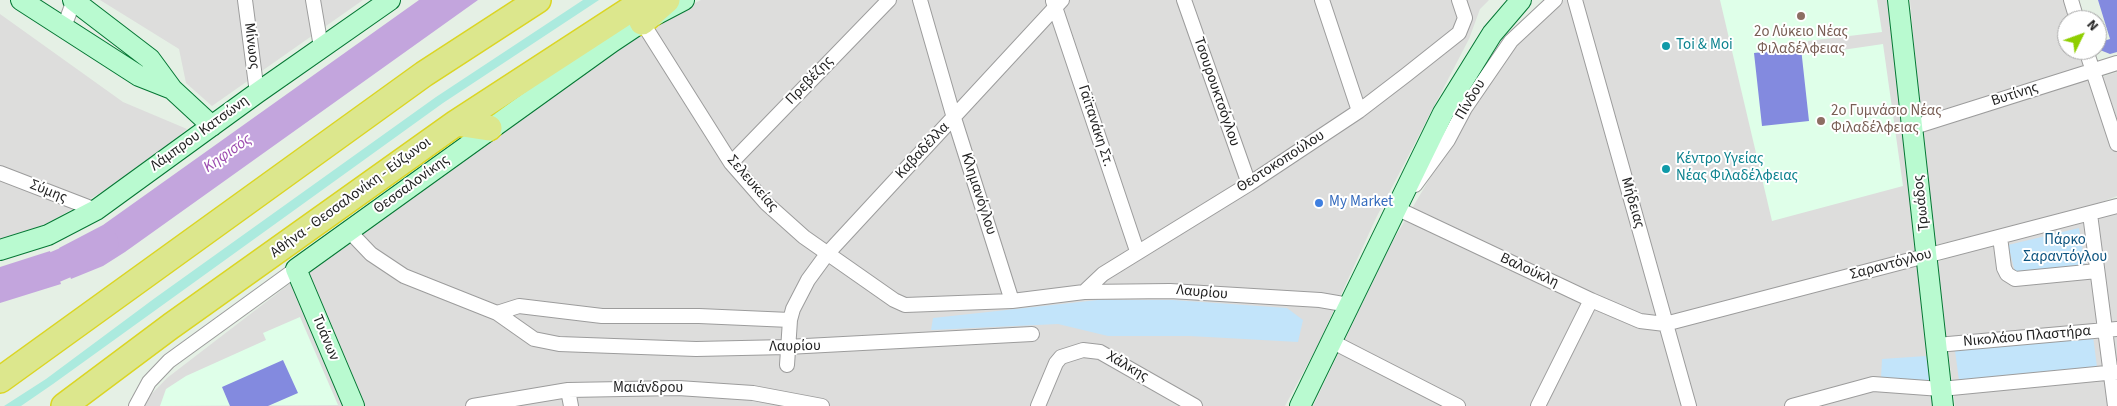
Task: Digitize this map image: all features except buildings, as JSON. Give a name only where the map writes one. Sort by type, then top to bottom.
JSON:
[{"type":"highway","points":[[0,380],[424,74],[538,0]]},
{"type":"highway","name":"Αθήνα - Θεσσαλονίκη - Εύζωνοι","points":[[71,402],[170,326],[456,123],[643,11],[667,0]]},
{"type":"highway","points":[[456,123],[489,128]]},
{"type":"street","points":[[21,0],[139,76],[172,89]]},
{"type":"street","points":[[64,27],[74,0],[150,59],[172,89],[212,126]]},
{"type":"street","name":"Μίνωος","points":[[245,0],[257,93]]},
{"type":"street","points":[[313,0],[321,47]]},
{"type":"street","name":"Λάμπρου Κατσώνη","points":[[0,250],[48,235],[96,210],[321,47],[390,0]]},
{"type":"street","name":"Θεσσαλονίκης","points":[[136,406],[149,382],[169,361],[489,128],[643,11],[684,0]]},
{"type":"street","name":"Πρεβέζης","points":[[731,163],[889,0]]},
{"type":"street","name":"Κλημανόγλου","points":[[920,0],[954,118],[1012,301]]},
{"type":"street","name":"Τσουρουκτσόγλου","points":[[1184,0],[1249,184]]},
{"type":"street","points":[[1322,0],[1359,110]]},
{"type":"street","name":"Θεοτοκοπούλου","points":[[1084,292],[1103,274],[1137,251],[1249,184],[1359,110],[1459,33],[1465,18],[1459,0]]},
{"type":"street","name":"Πίνδου","points":[[1300,406],[1426,145],[1472,63],[1500,24],[1521,0]]},
{"type":"street","name":"Πίνδου","points":[[1396,208],[1440,152],[1465,108],[1511,41],[1555,0]]},
{"type":"street","name":"Μήδειας","points":[[1575,0],[1689,406]]},
{"type":"street","name":"Τρωάδος","points":[[1898,0],[1914,127],[1942,398]]},
{"type":"street","name":"Καβαδέλλα","points":[[792,314],[808,280],[827,254],[954,118],[1057,2]]},
{"type":"street","name":"Γαϊτανάκη Στ.","points":[[1057,2],[1137,251]]},
{"type":"street","name":"Σελευκείας","points":[[643,11],[731,163],[766,203],[827,254],[894,300],[905,305]]},
{"type":"street","points":[[2090,60],[2117,144]]},
{"type":"street","name":"Βυτίνης","points":[[1914,127],[2117,63]]},
{"type":"street","name":"Σύμης","points":[[0,173],[96,210]]},
{"type":"street","name":"Σαραντόγλου","points":[[1665,324],[2117,206]]},
{"type":"street","name":"Βαλούκλη","points":[[1396,208],[1591,300],[1640,321],[1665,324]]},
{"type":"street","points":[[2090,214],[2097,271],[2110,329],[2116,406]]},
{"type":"street","points":[[349,231],[371,254],[398,272],[496,313]]},
{"type":"street","points":[[2000,237],[2006,274],[2015,279],[2097,271]]},
{"type":"street","name":"Τυάνων","points":[[296,269],[354,406]]},
{"type":"street","name":"Λαυρίου","points":[[905,305],[1012,301],[1084,292],[1170,291],[1320,300],[1349,305]]},
{"type":"street","points":[[1538,406],[1591,300]]},
{"type":"street","name":"Λαυρίου","points":[[496,313],[518,306],[602,316],[792,314]]},
{"type":"street","name":"Λαυρίου","points":[[496,313],[534,339],[559,344],[696,349],[787,347],[1032,334]]},
{"type":"street","points":[[787,365],[787,347],[792,314]]},
{"type":"street","name":"Νικολάου Πλαστήρα","points":[[1937,345],[2110,329]]},
{"type":"street","points":[[1331,342],[1458,406]]},
{"type":"street","name":"Χάλκης","points":[[1038,406],[1056,363],[1061,358],[1083,350],[1100,352],[1195,406]]},
{"type":"street","points":[[1792,406],[1873,384],[1942,398],[2114,372]]},
{"type":"street","name":"Μαιάνδρου","points":[[473,406],[568,390],[678,388],[822,406]]},
{"type":"street","points":[[568,390],[571,406]]},
{"type":"shaded area","points":[[100,0],[363,0],[212,106],[186,83],[179,49]]},
{"type":"shaded area","points":[[583,0],[599,0],[443,103],[21,406],[4,406],[46,379],[155,298],[436,97]]},
{"type":"shaded area","points":[[701,0],[1489,0],[1480,9],[1469,39],[1376,218],[1318,345],[1285,406],[358,406],[302,276],[649,26]]},
{"type":"shaded area","points":[[1564,0],[1888,0],[1911,182],[1935,406],[1313,406],[1391,244],[1489,78],[1501,60]]},
{"type":"shaded area","name":"2ο Γυμνάσιο Νέας Φιλαδέλφειας","points":[[1720,0],[1877,0],[1882,32],[1808,41],[1808,55],[1883,44],[1903,186],[1772,221]]},
{"type":"shaded area","points":[[1910,0],[2066,0],[2069,10],[2057,10],[2057,60],[2085,60],[2092,80],[2117,72],[2117,196],[2082,210],[1931,246]]},
{"type":"shaded area","points":[[2098,0],[2117,0],[2117,52],[2107,53],[2107,40],[2110,39],[2107,29],[2107,10],[2101,10]]},
{"type":"shaded area","points":[[0,14],[123,102],[187,129],[142,169],[41,227],[0,240]]},
{"type":"shaded area","points":[[1801,48],[1809,121],[1762,126],[1754,53]]},
{"type":"shaded area","points":[[2117,212],[2117,406],[1955,406],[1937,262],[1973,249]]},
{"type":"shaded area","points":[[292,282],[349,406],[140,406],[167,378]]},
{"type":"shaded area","points":[[300,317],[338,405],[160,406],[166,389],[186,376],[266,340],[263,333]]},
{"type":"shaded area","points":[[283,360],[298,393],[268,406],[230,406],[222,387]]},
{"type":"green space","name":"Πάρκο Σαραντόγλου","points":[[2079,228],[2085,265],[2015,272],[2008,245]]},
{"type":"green space","points":[[1098,300],[1173,300],[1287,308],[1303,320],[1298,342],[1190,336],[1108,336],[1058,324],[931,330],[933,318]]},
{"type":"green space","points":[[2093,336],[2097,367],[1959,380],[1955,351]]},
{"type":"green space","points":[[1926,356],[1930,382],[1881,378],[1882,359]]},
{"type":"water","points":[[419,0],[478,0],[125,252],[103,266],[71,279],[59,248],[103,225]]},
{"type":"water","points":[[50,251],[61,284],[0,303],[0,267]]},
{"type":"waterway","name":"Κηφισός","points":[[0,285],[41,273],[88,253],[103,243]]},
{"type":"place","name":"2ο Λύκειο Νέας Φιλαδέλφειας","points":[[1801,16]]},
{"type":"place","name":"Toi & Moi","points":[[1666,46]]},
{"type":"place","name":"2ο Γυμνάσιο Νέας Φιλαδέλφειας","points":[[1821,121]]},
{"type":"place","name":"Κέντρο Υγείας Νέας Φιλαδέλφειας","points":[[1666,169]]},
{"type":"place","name":"My Market","points":[[1319,203]]}]
